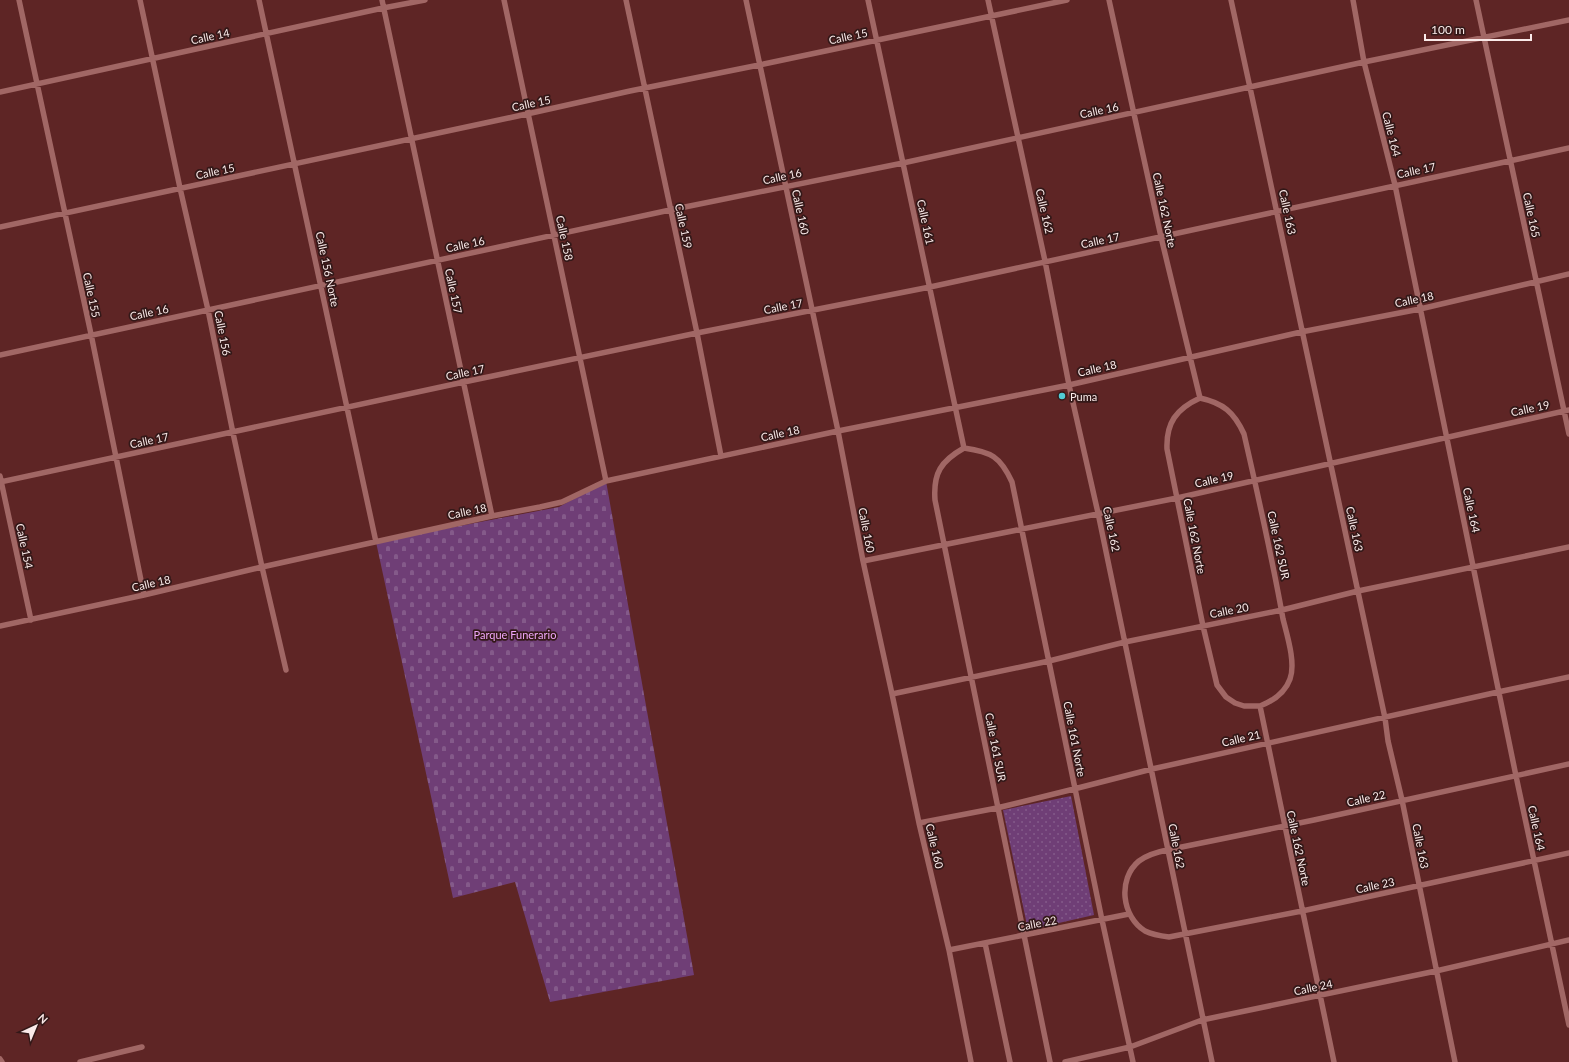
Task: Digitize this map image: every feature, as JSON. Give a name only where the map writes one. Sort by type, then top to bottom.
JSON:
[{"type":"street","name":"Calle 155","points":[[20,0],[64,213],[91,334],[144,596]]},
{"type":"street","name":"Calle 156","points":[[140,0],[180,188],[208,310],[262,567],[286,670]]},
{"type":"street","name":"Calle 156 Norte","points":[[259,0],[296,164],[346,407],[376,542]]},
{"type":"street","name":"Calle 157","points":[[382,0],[492,516]]},
{"type":"street","name":"Calle 14","points":[[0,92],[425,0]]},
{"type":"street","name":"Calle 158","points":[[504,0],[606,481]]},
{"type":"street","name":"Calle 159","points":[[626,0],[697,333],[721,456]]},
{"type":"street","name":"Calle 160","points":[[746,0],[838,432],[863,561],[919,823],[949,950],[971,1062]]},
{"type":"street","name":"Calle 161","points":[[868,0],[964,448]]},
{"type":"street","name":"Calle 162","points":[[988,0],[1045,261],[1069,385],[1098,513],[1152,769],[1202,1020],[1212,1062]]},
{"type":"street","name":"Calle 15","points":[[0,227],[645,88],[1067,0]]},
{"type":"street","name":"Calle 162 Norte","points":[[1109,0],[1161,237],[1200,398],[1188,403],[1177,413],[1170,424],[1166,437],[1167,449],[1203,626],[1217,685],[1226,697],[1235,703],[1244,706],[1260,706],[1334,1062]]},
{"type":"street","name":"Calle 163","points":[[1231,0],[1278,212],[1301,332],[1331,463],[1385,718],[1388,741],[1402,800],[1455,1062]]},
{"type":"street","name":"Calle 164","points":[[1353,0],[1364,62],[1395,185],[1445,437],[1474,566],[1498,692],[1569,1026]]},
{"type":"street","name":"Calle 165","points":[[1476,0],[1536,281],[1567,411],[1569,434]]},
{"type":"street","name":"Calle 16","points":[[0,355],[91,334],[322,286],[670,210],[1018,138],[1364,62],[1569,20]]},
{"type":"street","name":"Calle 17","points":[[0,480],[115,457],[697,333],[930,287],[1569,148]]},
{"type":"street","name":"Calle 18","points":[[0,626],[144,596],[262,567],[562,502],[606,481],[1069,385],[1301,332],[1420,308],[1569,274]]},
{"type":"street","name":"Calle 162 SUR","points":[[1200,398],[1210,400],[1222,406],[1238,421],[1244,434],[1255,479],[1282,610],[1292,666],[1290,678],[1282,693],[1271,702],[1260,706]]},
{"type":"street","name":"Calle 19","points":[[863,561],[944,546],[1098,513],[1177,498],[1255,479],[1567,411]]},
{"type":"street","name":"Calle 161 Norte","points":[[964,448],[987,452],[997,459],[1006,470],[1012,482],[1074,789],[1133,1062]]},
{"type":"street","name":"Calle 161 SUR","points":[[964,448],[947,460],[936,474],[934,485],[935,500],[1050,1062]]},
{"type":"street","name":"Calle 154","points":[[0,480],[31,620]]},
{"type":"street","name":"Calle 20","points":[[892,694],[1049,662],[1125,642],[1282,610],[1358,591],[1569,546]]},
{"type":"street","name":"Calle 21","points":[[919,823],[997,808],[1152,769],[1569,677]]},
{"type":"street","name":"Calle 22","points":[[949,950],[1129,914],[1125,894],[1125,883],[1129,873],[1138,862],[1148,855],[1569,764]]},
{"type":"street","name":"Calle 23","points":[[1129,914],[1135,923],[1157,936],[1169,937],[1186,935],[1569,853]]},
{"type":"street","name":"Calle 24","points":[[1065,1062],[1130,1047],[1202,1020],[1436,971],[1569,940]]},
{"type":"street","points":[[985,943],[1010,1062]]},
{"type":"street","points":[[80,1062],[142,1047]]},
{"type":"green space","name":"Parque Funerario","points":[[606,481],[694,975],[550,1002],[515,882],[453,898],[376,542],[559,507]]},
{"type":"green space","points":[[1071,796],[1094,915],[1028,930],[1003,810]]},
{"type":"place","name":"Puma","points":[[1062,396]]}]
